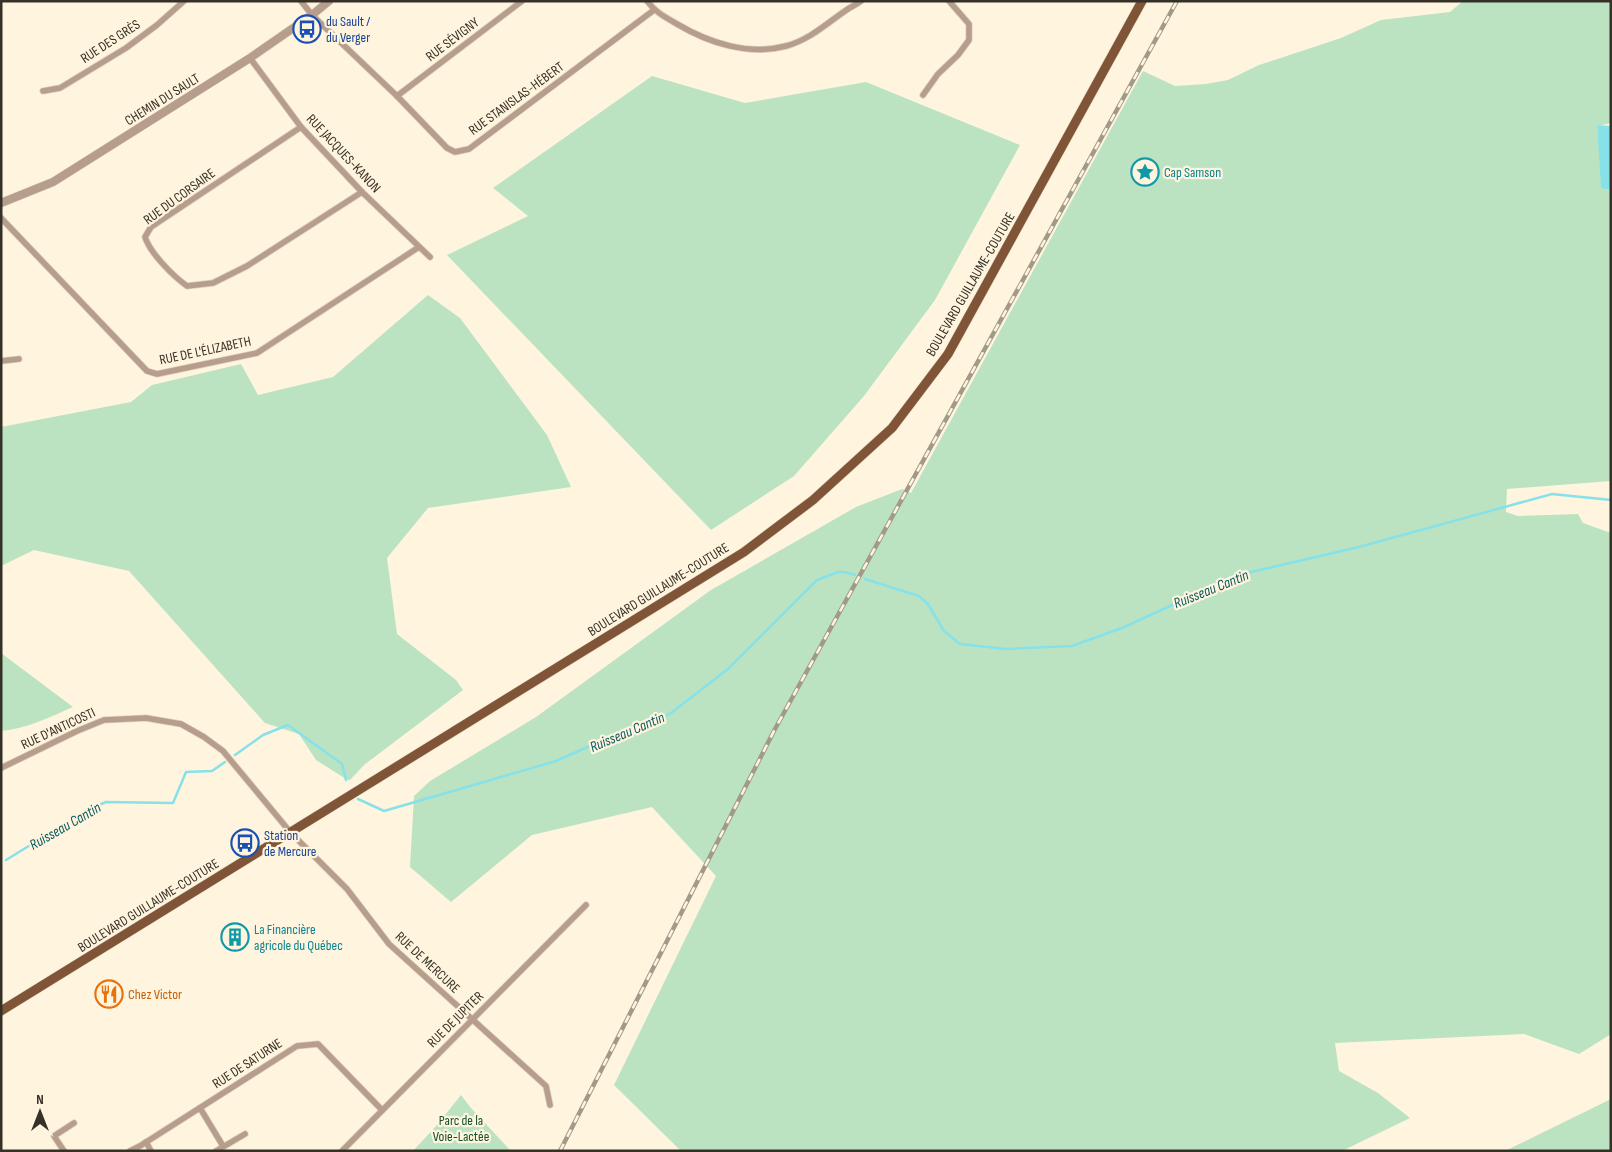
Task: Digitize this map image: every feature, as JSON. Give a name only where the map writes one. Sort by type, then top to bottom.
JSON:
[{"type":"main road","name":"BOULEVARD GUILLAUME-COUTURE","points":[[1,1011],[744,552],[813,500],[892,428],[948,354],[1142,1]]},
{"type":"street","name":"RUE DES GRÈS","points":[[44,91],[60,88],[126,48],[157,25],[184,1]]},
{"type":"street","name":"RUE STANISLAS-HÉBERT","points":[[301,1],[312,15],[397,96],[447,148],[455,152],[469,149],[654,10]]},
{"type":"street","name":"CHEMIN DU SAULT","points":[[1,203],[53,182],[250,58],[329,1]]},
{"type":"street","name":"RUE SÉVIGNY","points":[[397,96],[522,1]]},
{"type":"street","points":[[647,1],[654,10],[692,33],[720,43],[742,48],[765,49],[787,46],[810,36],[861,1]]},
{"type":"street","points":[[923,95],[938,74],[958,55],[969,40],[969,24],[949,1]]},
{"type":"street","name":"RUE JACQUES-KANON","points":[[250,58],[301,127],[362,192],[430,257]]},
{"type":"street","name":"RUE DU CORSAIRE","points":[[301,127],[152,227],[145,237],[147,244],[176,278],[187,286],[212,283],[247,266],[362,192]]},
{"type":"street","name":"RUE DE L'ÉLIZABETH","points":[[1,218],[147,371],[157,374],[257,353],[419,247]]},
{"type":"street","points":[[1,361],[19,359]]},
{"type":"street","name":"RUE D'ANTICOSTI","points":[[1,768],[104,720],[146,718],[181,724],[204,737],[223,751],[291,833]]},
{"type":"street","name":"RUE DE MERCURE","points":[[291,833],[347,889],[389,944],[546,1086],[550,1105]]},
{"type":"street","name":"RUE DE JUPITER","points":[[342,1151],[586,905]]},
{"type":"street","name":"RUE DE SATURNE","points":[[130,1151],[297,1046],[318,1044],[382,1110]]},
{"type":"street","points":[[200,1108],[223,1146]]},
{"type":"street","points":[[64,1151],[54,1136],[74,1123]]},
{"type":"street","points":[[216,1151],[245,1134]]},
{"type":"street","points":[[143,1144],[151,1151]]},
{"type":"green space","points":[[1463,1],[1611,1],[1611,123],[1597,126],[1603,189],[1611,190],[1611,481],[1507,489],[1506,512],[1518,516],[1578,514],[1583,523],[1611,533],[1611,1034],[1579,1054],[1524,1034],[1335,1043],[1339,1071],[1378,1093],[1410,1118],[1342,1151],[681,1151],[614,1085],[716,876],[652,807],[532,835],[451,902],[410,867],[414,796],[430,781],[536,717],[711,590],[856,507],[902,489],[911,493],[1143,71],[1175,86],[1228,80],[1259,65],[1341,38],[1381,20],[1450,12]]},
{"type":"green space","points":[[652,76],[745,103],[866,82],[1020,145],[935,300],[864,396],[794,476],[711,530],[447,255],[528,216],[493,188]]},
{"type":"green space","points":[[428,295],[460,318],[547,435],[571,487],[428,508],[387,558],[397,634],[456,680],[463,690],[364,765],[350,780],[316,760],[299,734],[265,723],[129,571],[34,550],[1,566],[1,427],[131,402],[152,385],[241,364],[258,395],[333,377]]},
{"type":"green space","points":[[1,653],[73,707],[29,725],[1,731]]},
{"type":"green space","name":"Parc de la Voie-Lactée","points":[[461,1095],[471,1108],[511,1151],[413,1151]]},
{"type":"green space","points":[[1611,1099],[1611,1151],[1506,1151],[1507,1150]]},
{"type":"water","points":[[1597,125],[1611,126],[1611,190],[1603,189],[1601,186]]},
{"type":"waterway","name":"Ruisseau Cantin","points":[[865,579],[919,596],[928,604],[944,631],[960,644],[1006,649],[1072,646],[1122,628],[1238,575],[1359,547],[1552,494],[1611,500]]},
{"type":"waterway","name":"Ruisseau Cantin","points":[[358,799],[384,811],[556,761],[599,742],[640,730],[671,713],[728,669],[817,580],[838,572],[855,575]]},
{"type":"waterway","name":"Ruisseau Cantin","points":[[235,755],[263,735],[288,725],[342,764],[346,780]]},
{"type":"waterway","name":"Ruisseau Cantin","points":[[6,860],[89,809],[106,802],[173,803],[186,772],[212,771],[225,762]]},
{"type":"railway","points":[[560,1151],[775,729],[1177,1]]},
{"type":"place","name":"du Sault / du Verger","points":[[307,29]]},
{"type":"place","name":"Cap Samson","points":[[1145,172]]},
{"type":"place","name":"Station de Mercure","points":[[245,843]]},
{"type":"place","name":"La Financière agricole du Québec","points":[[235,937]]},
{"type":"place","name":"Chez Victor","points":[[109,994]]}]
